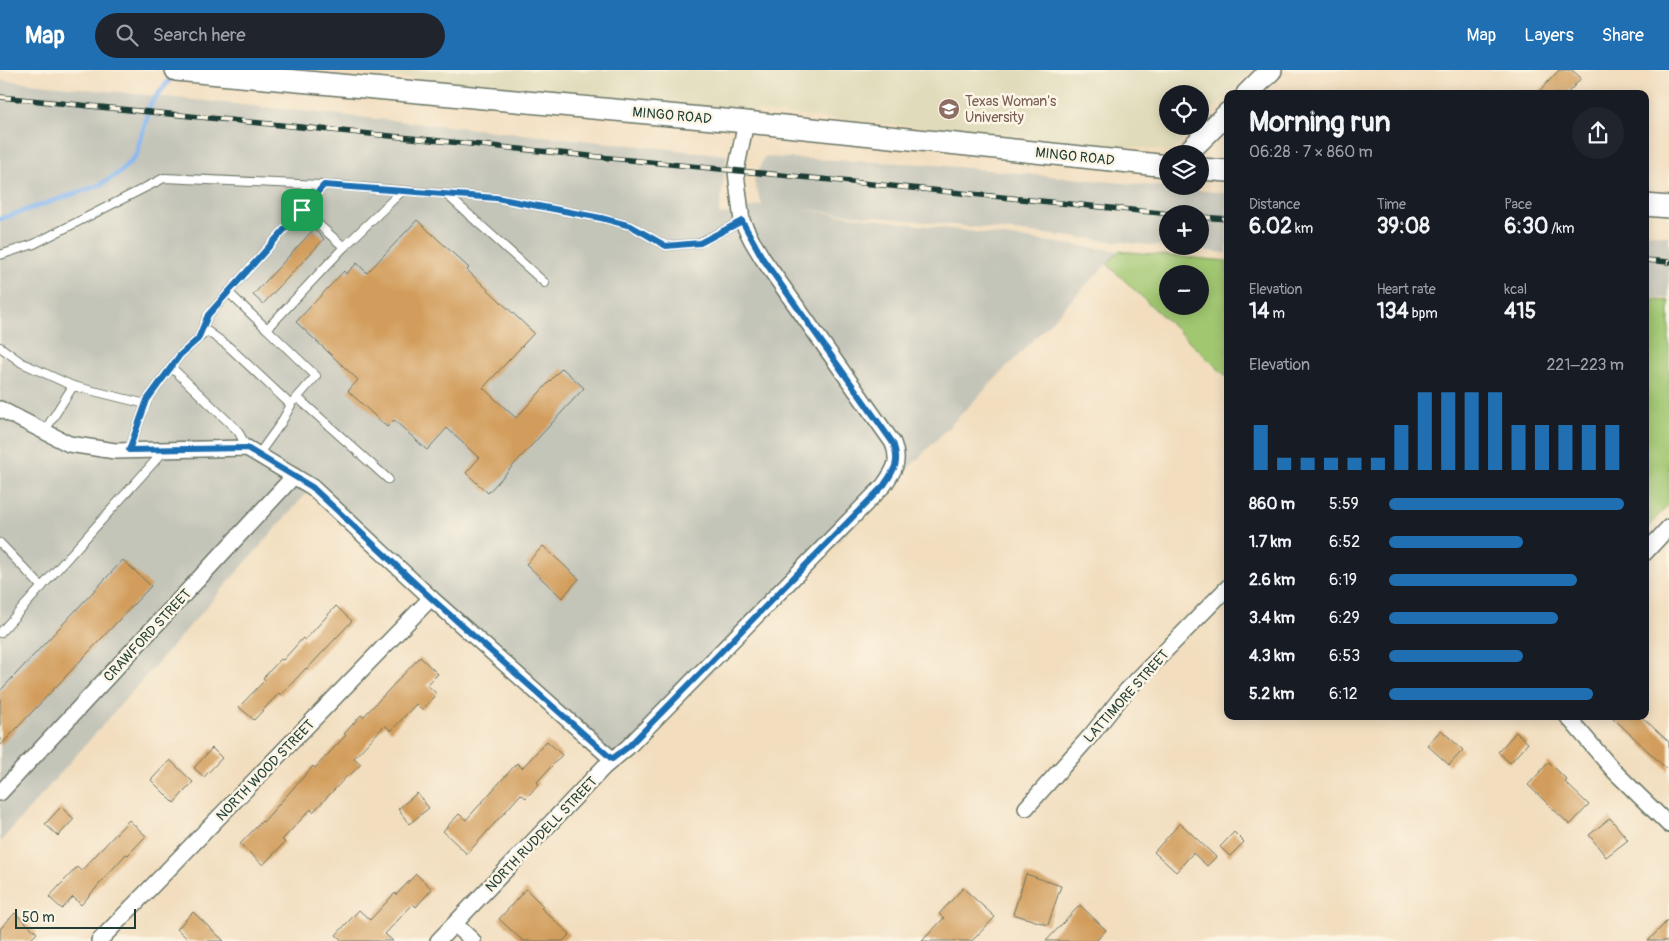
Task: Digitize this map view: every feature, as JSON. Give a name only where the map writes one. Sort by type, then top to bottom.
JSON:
[{"type":"street","name":"MINGO ROAD","points":[[176,70],[746,122],[1159,165]]},
{"type":"street","points":[[1251,90],[1271,70]]},
{"type":"street","points":[[1195,145],[1224,117]]},
{"type":"street","points":[[742,221],[736,171],[746,122]]},
{"type":"street","points":[[1209,170],[1224,171]]},
{"type":"street","points":[[1649,205],[1669,207]]},
{"type":"street","name":"NORTH RUDDELL STREET","points":[[438,941],[612,759],[628,747],[798,574],[884,485],[895,470],[897,454],[893,443],[763,259],[742,221]]},
{"type":"street","points":[[0,410],[69,444],[115,451],[253,452],[312,487],[431,598],[612,759]]},
{"type":"street","name":"CRAWFORD STREET","points":[[0,793],[294,476]]},
{"type":"street","points":[[1649,549],[1669,527]]},
{"type":"street","name":"LATTIMORE STREET","points":[[1026,808],[1092,734],[1127,690],[1224,591]]},
{"type":"street","name":"NORTH WOOD STREET","points":[[99,941],[431,598]]},
{"type":"street","points":[[1570,720],[1614,772],[1669,825]]},
{"type":"street","points":[[455,924],[472,941]]},
{"type":"lane","points":[[0,255],[34,244],[164,178],[324,185],[496,198],[601,218],[631,226],[666,246],[700,243],[742,221]]},
{"type":"lane","points":[[198,339],[208,315],[324,185]]},
{"type":"lane","points":[[267,329],[344,247],[402,190]]},
{"type":"lane","points":[[446,194],[545,283]]},
{"type":"lane","points":[[302,210],[344,247]]},
{"type":"lane","points":[[171,367],[238,431],[253,452],[281,423],[291,405],[316,376],[228,292]]},
{"type":"lane","points":[[129,450],[146,404],[180,355],[207,331],[228,346],[291,405]]},
{"type":"lane","points":[[0,347],[22,363],[73,386],[146,404]]},
{"type":"lane","points":[[44,432],[73,386]]},
{"type":"lane","points":[[298,398],[388,479]]},
{"type":"lane","points":[[0,633],[165,450]]},
{"type":"lane","points":[[0,543],[42,587]]},
{"type":"shaded area","name":"Texas Woman's University","points":[[324,70],[1251,70],[1232,90],[1224,90],[1224,98],[1209,114],[1209,85],[1159,85],[1159,135],[1188,135],[1179,145],[1159,145],[1159,150]]},
{"type":"shaded area","points":[[0,80],[727,155],[719,215],[762,205],[754,182],[764,157],[925,164],[1159,186],[1159,195],[1209,195],[1209,191],[1224,193],[1224,253],[1209,251],[1209,205],[1159,205],[1159,246],[790,208],[1119,251],[620,767],[431,598],[312,487],[0,842]]},
{"type":"shaded area","points":[[1649,234],[1669,236],[1669,299],[1649,297]]},
{"type":"green space","points":[[1119,251],[1224,261],[1224,374],[1161,315],[1209,315],[1209,265],[1159,265],[1159,313],[1107,264]]},
{"type":"green space","points":[[1649,299],[1669,301],[1669,504],[1649,526]]},
{"type":"building","points":[[1559,70],[1572,70],[1581,78],[1570,90],[1541,90]]},
{"type":"building","points":[[417,220],[469,268],[467,270],[534,333],[483,388],[516,418],[562,368],[584,388],[488,493],[466,473],[479,458],[447,428],[427,450],[394,420],[387,427],[348,391],[358,380],[296,322],[344,271],[346,274],[357,263],[367,273]]},
{"type":"building","points":[[314,229],[324,239],[263,304],[253,295]]},
{"type":"building","points":[[543,546],[579,579],[562,598],[526,564]]},
{"type":"building","points":[[123,560],[151,586],[0,746],[0,691]]},
{"type":"building","points":[[336,606],[352,621],[307,669],[281,695],[279,693],[254,720],[239,707],[265,680],[263,678],[281,659],[283,660],[303,638],[305,640]]},
{"type":"building","points":[[420,657],[438,674],[427,685],[437,694],[422,710],[416,704],[391,731],[385,725],[354,758],[361,764],[313,812],[311,809],[282,840],[285,842],[263,865],[240,844],[263,822],[313,766],[315,768],[346,735],[344,734],[361,715],[363,717]]},
{"type":"building","points":[[1615,720],[1645,720],[1669,742],[1669,771]]},
{"type":"building","points":[[1441,730],[1463,750],[1449,765],[1427,745]]},
{"type":"building","points":[[1516,732],[1528,743],[1510,763],[1498,752]]},
{"type":"building","points":[[547,741],[562,755],[537,782],[539,784],[526,798],[521,794],[467,854],[443,831],[459,814],[466,820],[517,763],[522,768]]},
{"type":"building","points":[[212,748],[222,758],[204,777],[194,768]]},
{"type":"building","points":[[170,760],[193,782],[174,803],[151,780]]},
{"type":"building","points":[[1549,762],[1567,780],[1565,782],[1589,805],[1570,825],[1528,785]]},
{"type":"building","points":[[417,793],[429,808],[409,824],[398,809]]},
{"type":"building","points":[[61,807],[74,819],[58,836],[45,824]]},
{"type":"building","points":[[1610,818],[1628,840],[1606,857],[1589,835]]},
{"type":"building","points":[[129,820],[146,836],[128,855],[126,854],[81,905],[73,897],[62,909],[49,897],[77,867],[81,871]]},
{"type":"building","points":[[1180,823],[1216,857],[1207,866],[1193,853],[1176,872],[1154,852]]},
{"type":"building","points":[[1234,832],[1244,842],[1230,856],[1220,847]]},
{"type":"building","points":[[416,874],[432,889],[416,907],[413,904],[385,934],[393,941],[343,941],[336,935],[359,910],[370,920]]},
{"type":"building","points":[[1026,874],[1061,886],[1048,925],[1013,914]]},
{"type":"building","points":[[963,888],[995,917],[972,941],[922,941],[944,918],[939,914]]},
{"type":"building","points":[[526,889],[543,906],[541,908],[570,934],[563,941],[523,941],[499,919]]},
{"type":"building","points":[[1080,905],[1106,930],[1096,941],[1046,941]]},
{"type":"building","points":[[193,912],[224,941],[190,941],[177,929]]},
{"type":"building","points":[[15,913],[37,933],[29,941],[0,941],[0,929]]},
{"type":"building","points":[[1669,919],[1669,941],[1648,941]]},
{"type":"waterway","points":[[0,219],[100,185],[119,173],[136,156],[151,103],[173,73]]},
{"type":"railway","points":[[0,97],[1159,213]]},
{"type":"railway","points":[[1209,218],[1224,219]]},
{"type":"railway","points":[[1649,260],[1669,262]]},
{"type":"place","name":"Texas Woman's University","points":[[949,109]]},
{"type":"route","points":[[324,185],[496,198],[601,218],[631,226],[666,246],[700,243],[742,221],[763,259],[893,443],[897,454],[895,470],[884,485],[805,567],[628,747],[612,759],[431,598],[312,487],[247,448],[129,450],[147,400],[180,355],[198,339],[208,315],[302,210],[324,185]]}]
